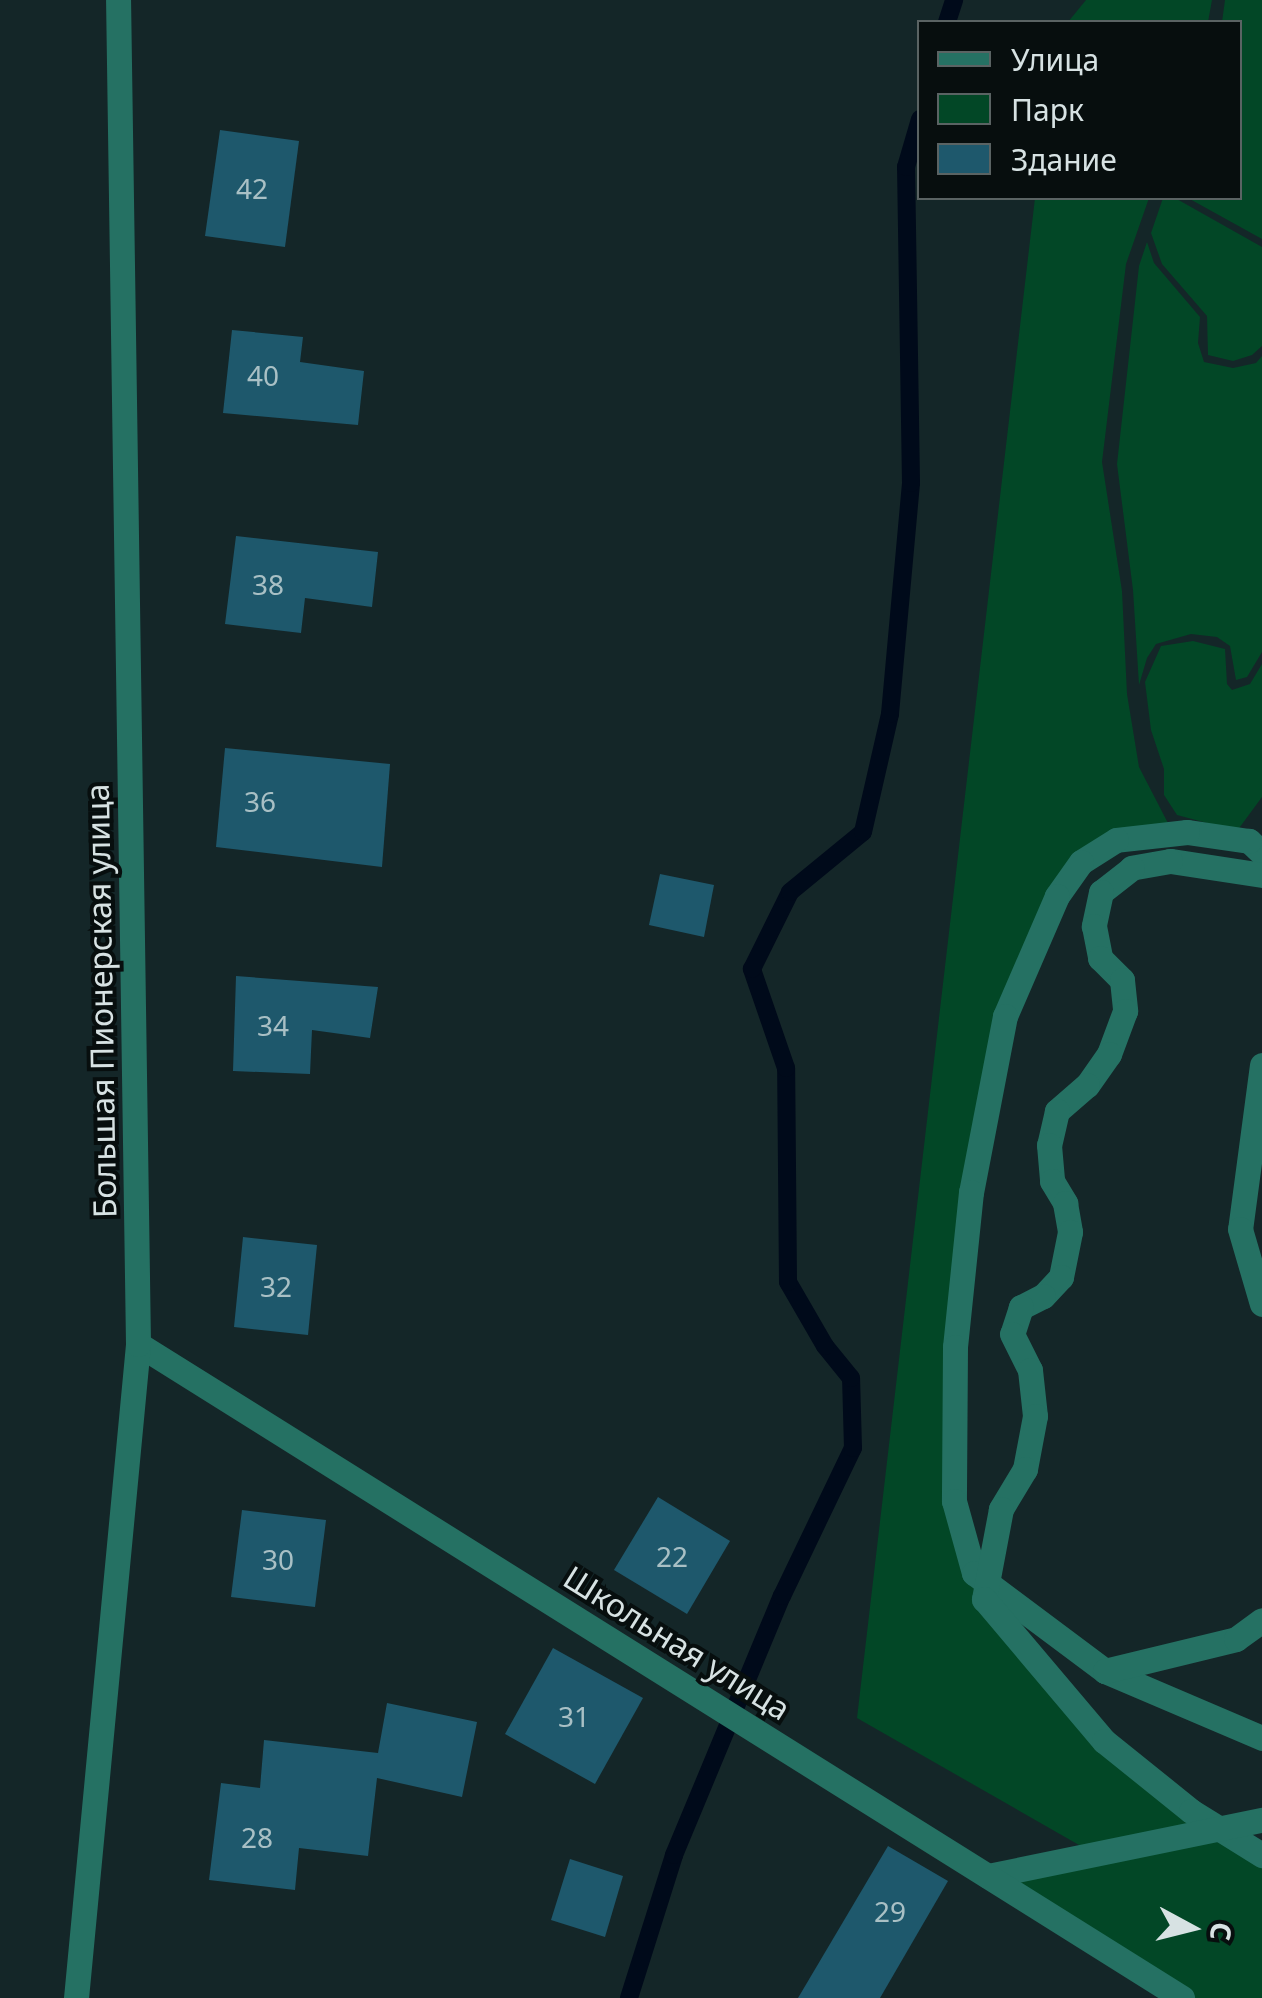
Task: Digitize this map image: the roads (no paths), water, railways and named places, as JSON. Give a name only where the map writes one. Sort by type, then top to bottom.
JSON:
[{"type":"street","name":"Большая Пионерская улица","points":[[76,1998],[138,1344],[118,0]]},
{"type":"street","points":[[1262,853],[1249,841],[1187,832],[1116,840],[1081,862],[1057,896],[1005,1016],[971,1192],[955,1347],[954,1501],[974,1573],[1105,1672],[1262,1738]]},
{"type":"street","points":[[1262,875],[1170,861],[1132,868],[1101,892],[1094,926],[1100,958],[1122,980],[1125,1011],[1109,1054],[1087,1085],[1057,1111],[1048,1145],[1052,1181],[1065,1203],[1070,1232],[1061,1276],[1044,1296],[1021,1308],[1012,1334],[1030,1370],[1035,1416],[1025,1468],[1001,1509],[984,1599],[1104,1741],[1220,1829],[1262,1855]]},
{"type":"street","points":[[1262,1065],[1240,1229],[1262,1304]]},
{"type":"street","name":"Школьная улица","points":[[138,1344],[1182,1998]]},
{"type":"street","points":[[1105,1672],[1236,1640],[1262,1620]]},
{"type":"street","points":[[988,1876],[1262,1820]]},
{"type":"waterway","points":[[948,20],[954,0]]},
{"type":"waterway","points":[[629,1998],[674,1855],[782,1596],[853,1448],[851,1378],[825,1346],[788,1282],[786,1068],[752,969],[790,892],[863,832],[890,714],[911,483],[906,167],[917,129]]}]
